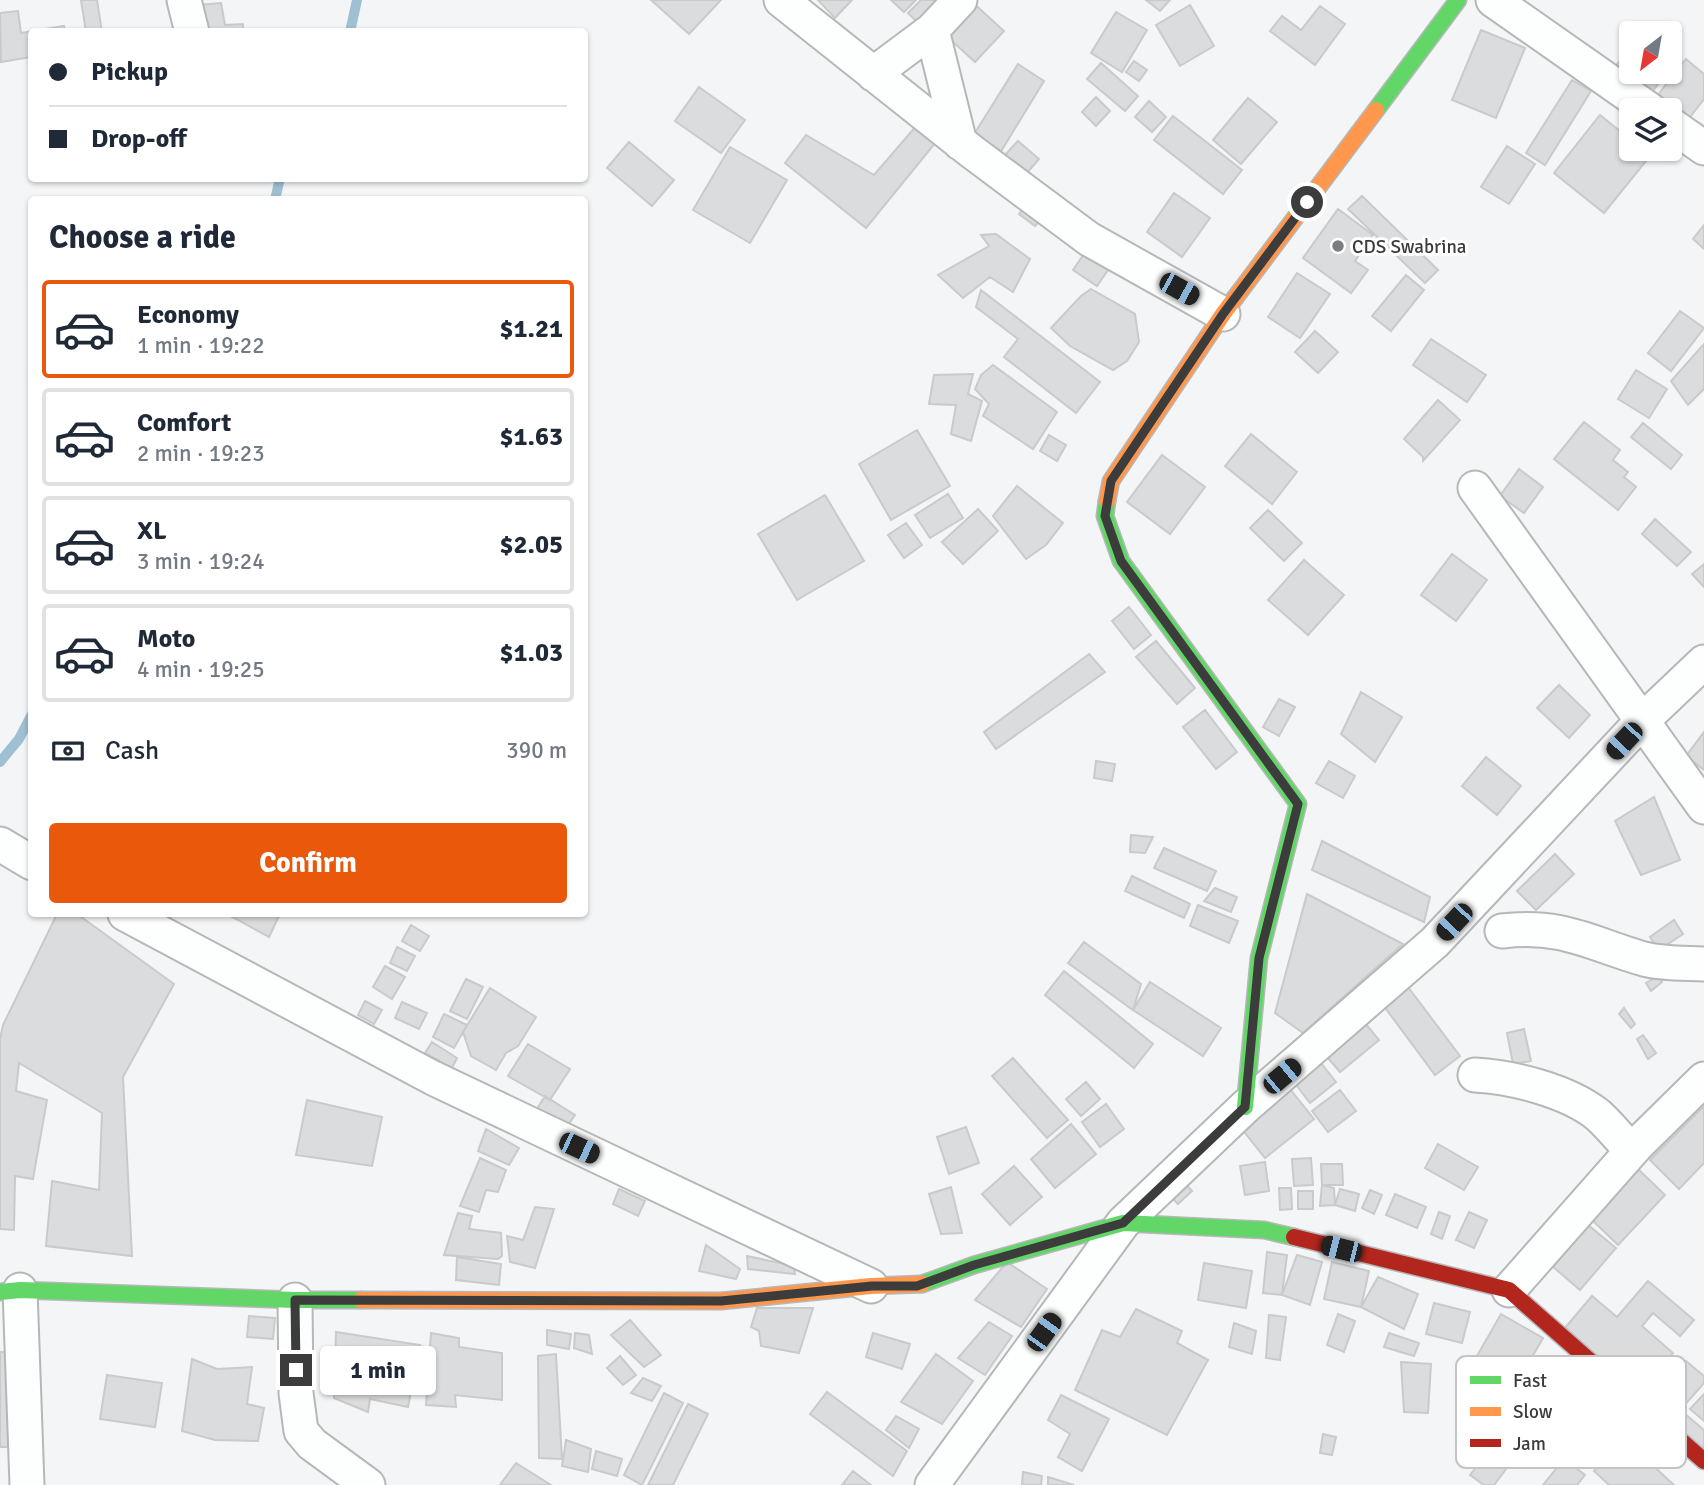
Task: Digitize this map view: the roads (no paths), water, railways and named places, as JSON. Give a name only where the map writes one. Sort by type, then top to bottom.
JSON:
[{"type":"street","points":[[184,0],[191,28]]},
{"type":"street","points":[[781,0],[960,143],[1090,239],[1223,314]]},
{"type":"street","points":[[873,74],[932,30],[960,0]]},
{"type":"street","points":[[1245,1107],[1259,958],[1298,804],[1121,561],[1105,516],[1111,481],[1223,314],[1458,0]]},
{"type":"street","points":[[1493,0],[1633,98]]},
{"type":"street","points":[[932,30],[960,143]]},
{"type":"street","points":[[1682,132],[1704,148]]},
{"type":"street","points":[[1475,488],[1704,807]]},
{"type":"street","points":[[932,1485],[1123,1223],[1245,1107],[1435,942],[1643,720],[1704,662]]},
{"type":"street","points":[[0,844],[28,861]]},
{"type":"street","points":[[131,917],[433,1079],[872,1286]]},
{"type":"street","points":[[1502,931],[1548,929],[1577,935],[1647,960],[1704,964]]},
{"type":"street","points":[[1475,1075],[1495,1076],[1571,1098],[1598,1115],[1628,1147],[1637,1145]]},
{"type":"street","points":[[1509,1290],[1637,1145],[1704,1079]]},
{"type":"street","points":[[27,1485],[10,1291],[295,1300],[721,1301],[872,1286],[917,1286],[974,1265],[1123,1223],[1264,1230],[1509,1290],[1584,1356]]},
{"type":"street","points":[[295,1300],[296,1393],[301,1431],[312,1444],[368,1485]]},
{"type":"street","points":[[1686,1445],[1704,1461]]},
{"type":"waterway","points":[[351,28],[357,0]]},
{"type":"waterway","points":[[276,196],[279,182]]},
{"type":"waterway","points":[[0,762],[19,739],[28,722]]},
{"type":"place","name":"CDS Swabrina","points":[[1338,246]]}]
